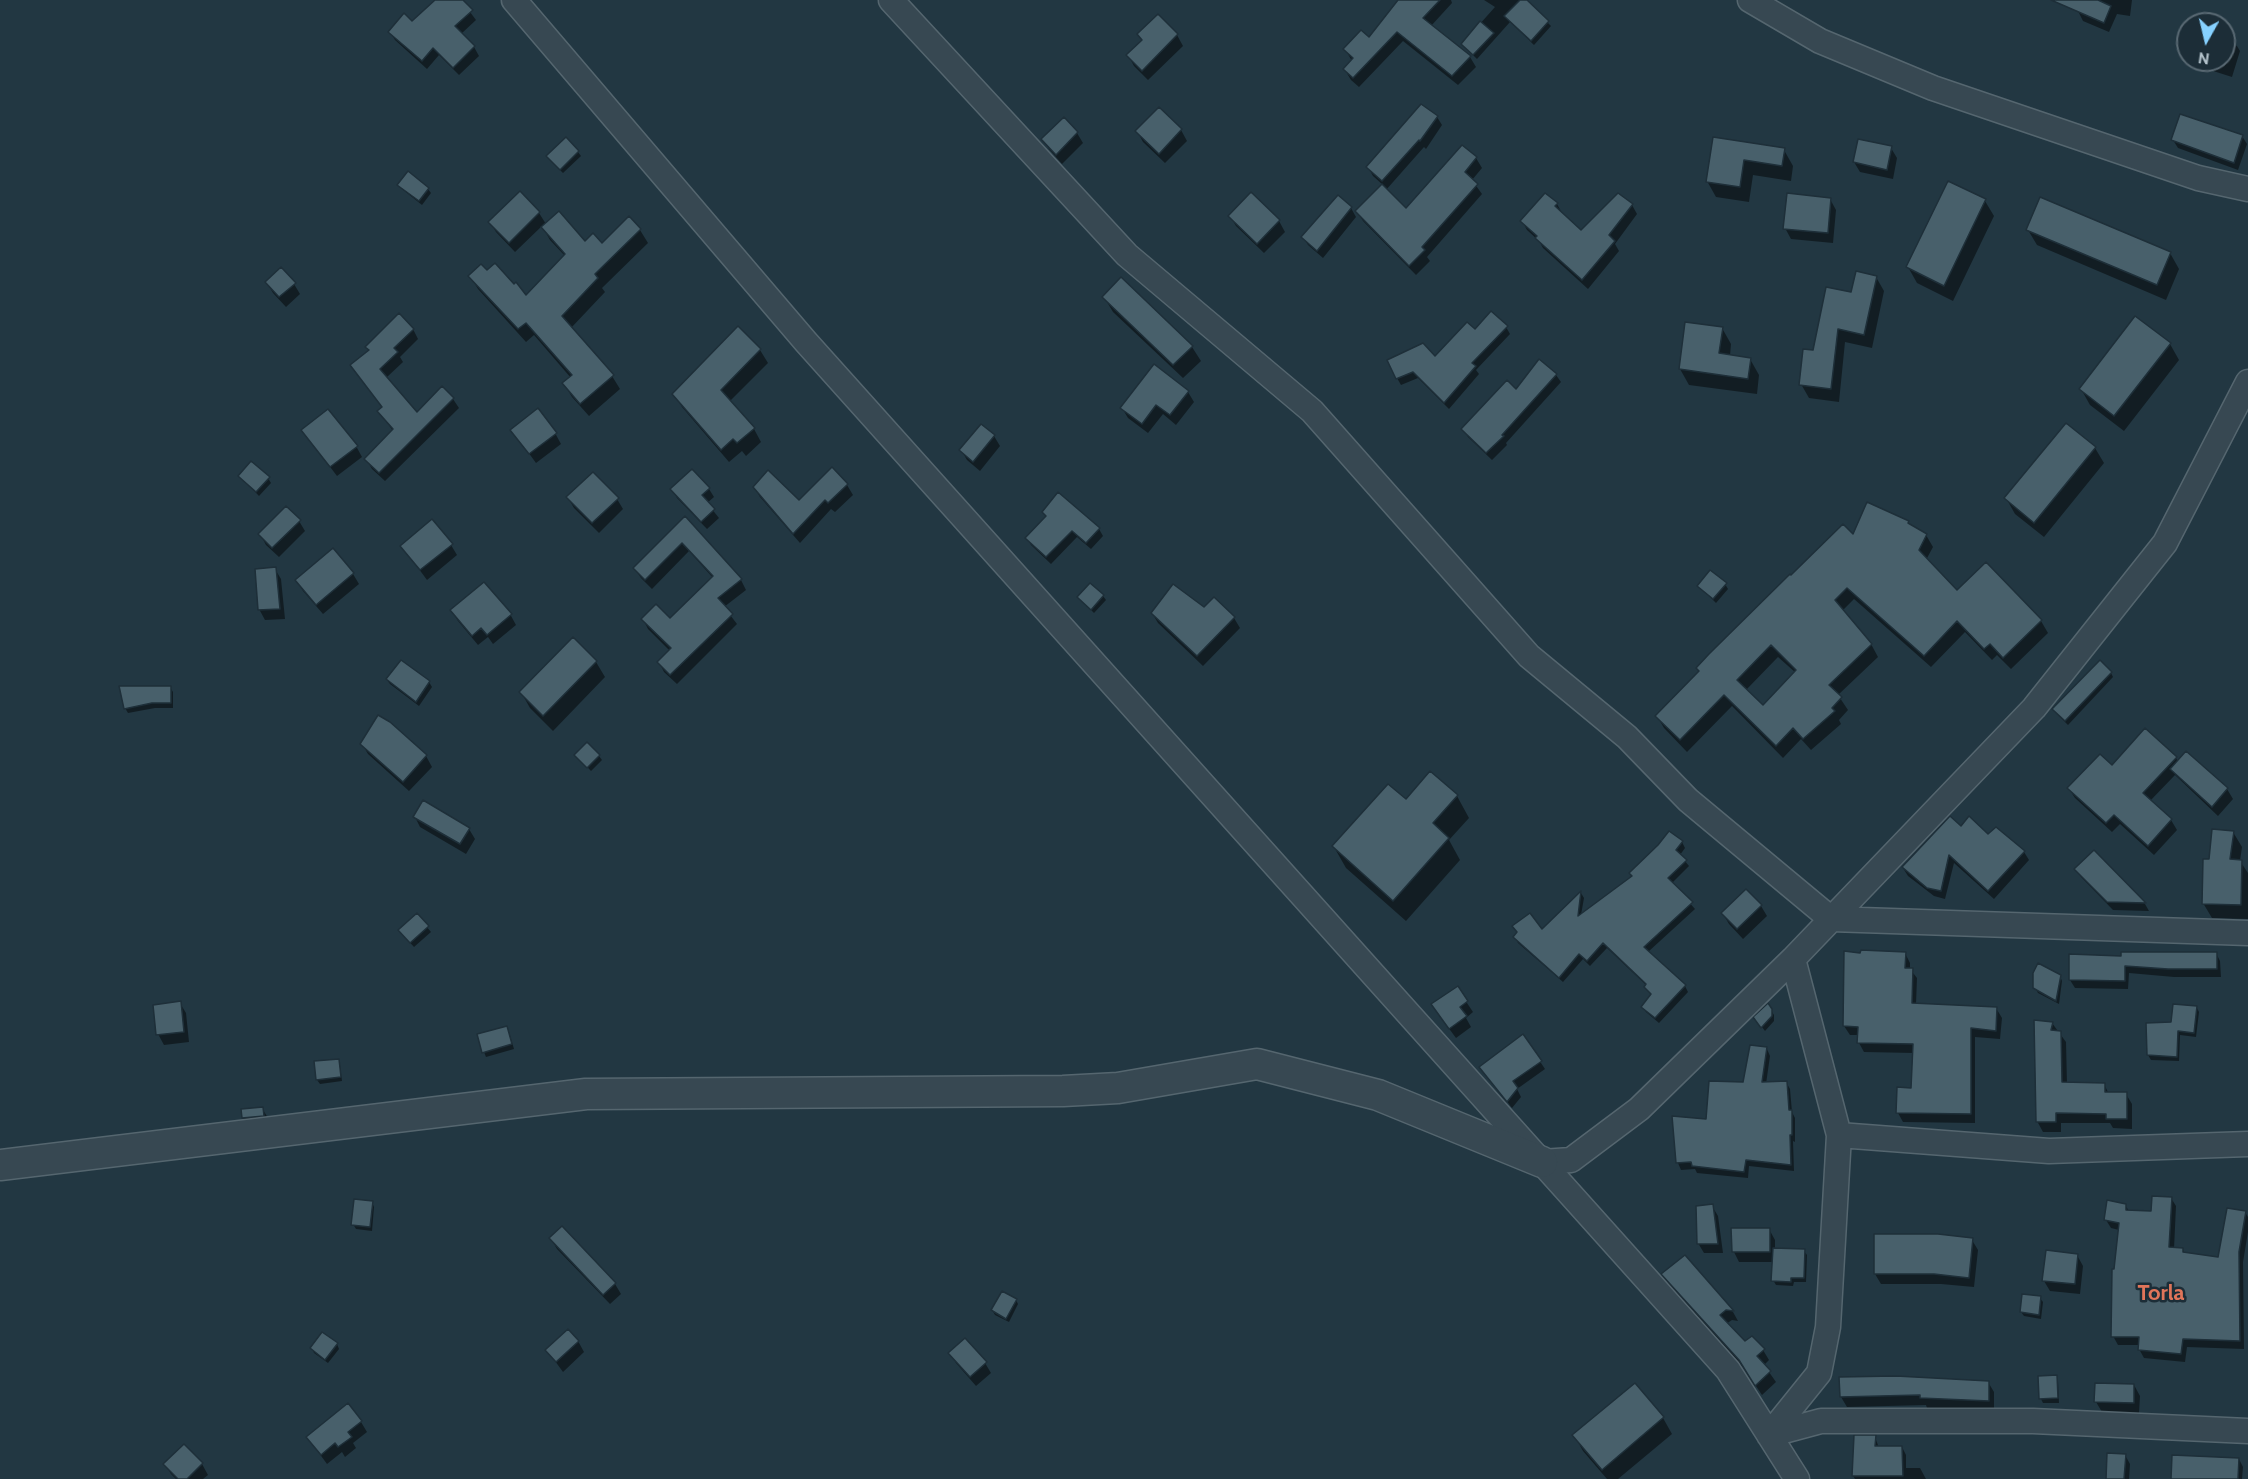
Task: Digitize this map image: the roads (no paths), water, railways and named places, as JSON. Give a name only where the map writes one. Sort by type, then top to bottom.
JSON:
[{"type":"street","points":[[514,0],[814,351],[1728,1370],[1797,1479]]},
{"type":"street","points":[[891,0],[1127,255],[1312,411],[1529,656],[1627,737],[1688,800],[1831,920],[2248,933]]},
{"type":"street","points":[[1750,0],[1820,41],[1933,88],[2198,178],[2248,189]]},
{"type":"street","points":[[0,1165],[586,1094],[1063,1091],[1118,1088],[1257,1064],[1378,1095],[1542,1162],[1571,1160],[1639,1108],[1793,959],[2034,708],[2165,543],[2248,382]]},
{"type":"street","points":[[1769,1435],[1819,1373],[1828,1327],[1839,1135],[1793,959]]},
{"type":"street","points":[[1839,1135],[2049,1151],[2248,1144]]},
{"type":"street","points":[[1769,1435],[1821,1421],[2033,1421],[2248,1431]]},
{"type":"district","name":"Torla","points":[[2161,1294]]}]
